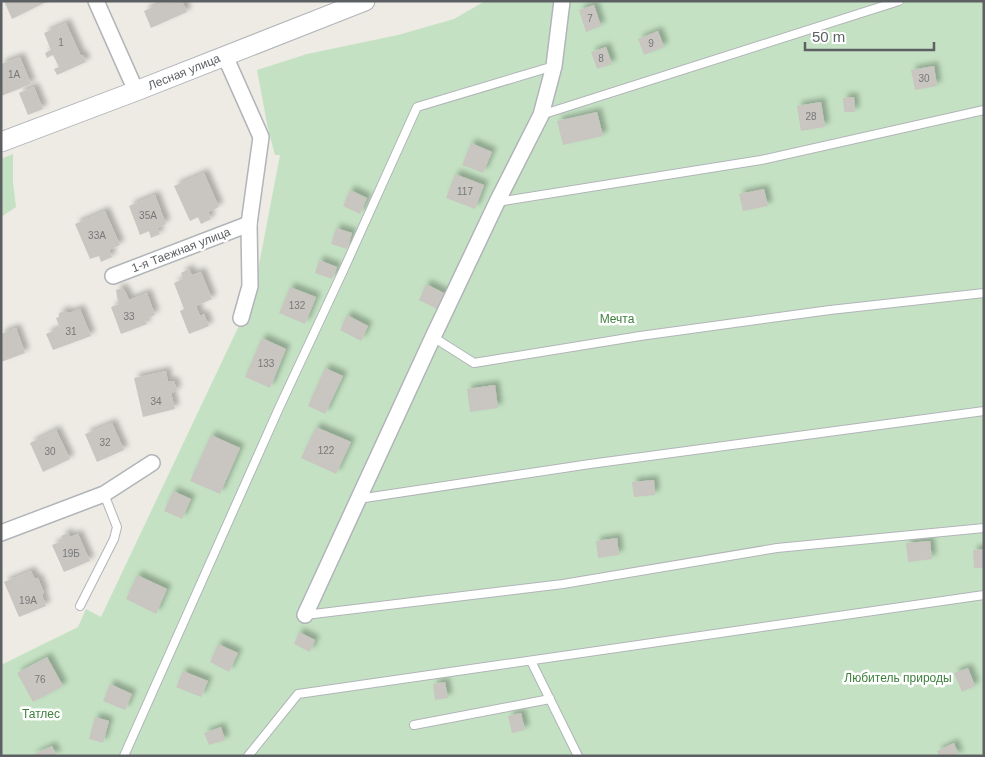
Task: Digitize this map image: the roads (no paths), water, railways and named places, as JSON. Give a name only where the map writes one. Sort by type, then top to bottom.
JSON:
[{"type":"street","points":[[96,1],[136,91]]},
{"type":"street","name":"Лесная улица","points":[[1,142],[365,1]]},
{"type":"street","points":[[305,615],[433,337],[497,202],[541,115],[554,66],[562,1]]},
{"type":"street","points":[[225,56],[261,138],[249,224],[250,286],[241,318]]},
{"type":"street","name":"1-я Таежная улица","points":[[113,276],[249,224]]},
{"type":"street","points":[[1,533],[104,494],[152,463]]},
{"type":"lane","points":[[541,115],[899,1]]},
{"type":"lane","points":[[124,756],[279,408],[417,107],[554,66]]},
{"type":"lane","points":[[497,202],[761,160],[984,110]]},
{"type":"lane","points":[[433,337],[474,363],[640,336],[820,311],[984,293]]},
{"type":"lane","points":[[358,499],[590,464],[984,411]]},
{"type":"lane","points":[[80,606],[114,539],[117,527],[104,494]]},
{"type":"lane","points":[[305,615],[563,584],[777,548],[984,528]]},
{"type":"lane","points":[[248,756],[298,694],[984,595]]},
{"type":"lane","points":[[531,661],[578,756]]},
{"type":"lane","points":[[414,725],[550,700]]},
{"type":"park label","name":"Мечта","points":[[617,319]]},
{"type":"park label","name":"Любитель природы","points":[[898,678]]},
{"type":"park label","name":"Татлес","points":[[41,714]]}]
